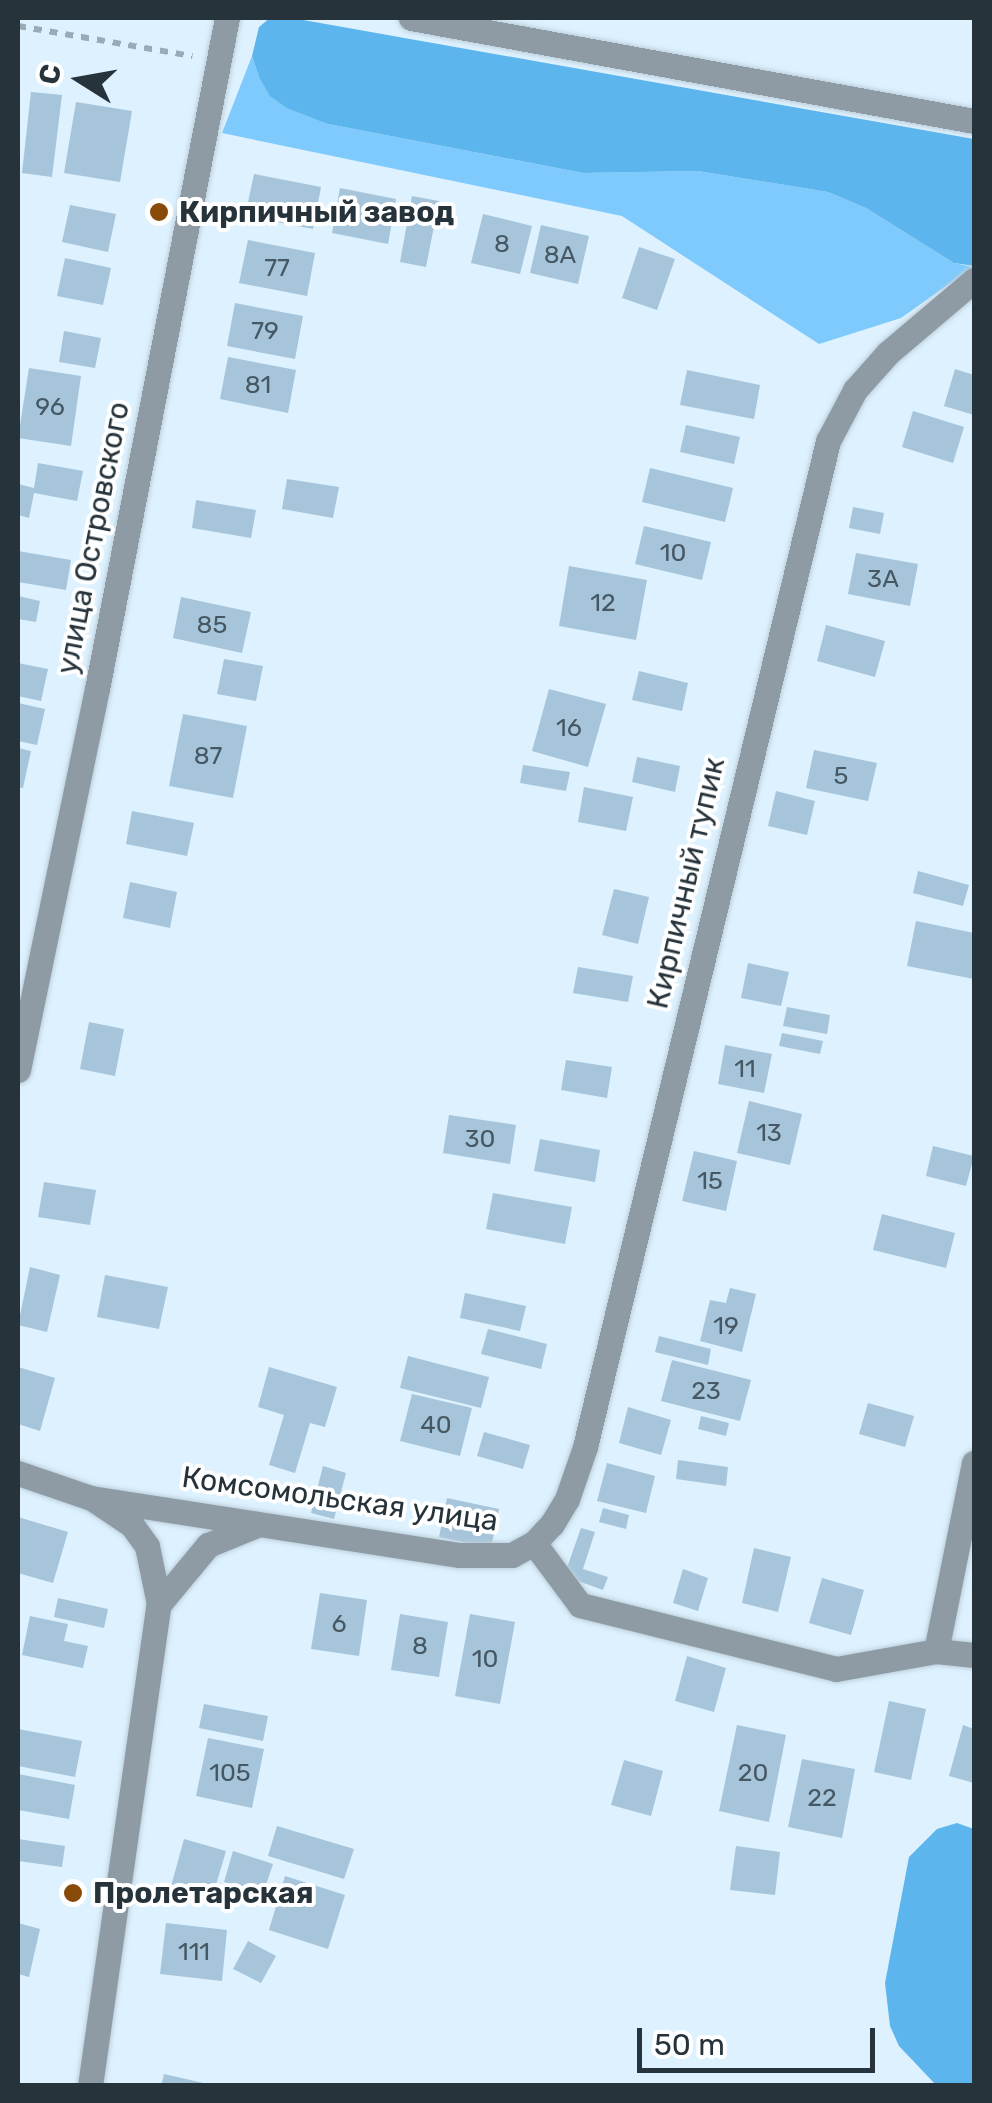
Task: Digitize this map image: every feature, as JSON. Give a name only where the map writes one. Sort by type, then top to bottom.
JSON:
[{"type":"street","name":"улица Островского","points":[[18,1070],[97,690],[227,18]]},
{"type":"street","points":[[410,18],[974,121]]},
{"type":"street","name":"Кирпичный тупик","points":[[534,1543],[568,1499],[584,1447],[828,441],[855,390],[888,352],[974,280]]},
{"type":"street","points":[[936,1651],[974,1462]]},
{"type":"street","name":"Комсомольская улица","points":[[18,1472],[91,1498],[474,1556],[512,1554],[534,1543],[580,1605],[836,1669],[936,1651],[974,1655]]},
{"type":"street","points":[[90,2086],[159,1604],[147,1546],[132,1525],[91,1498]]},
{"type":"street","points":[[159,1604],[208,1546],[245,1527],[268,1523]]},
{"type":"path","points":[[18,26],[218,60]]},
{"type":"shaded area","points":[[270,18],[292,18],[974,139],[974,266],[954,263],[866,208],[828,192],[698,171],[583,173],[328,124],[287,108],[270,96],[259,77],[252,56],[259,27]]},
{"type":"shaded area","points":[[252,56],[259,77],[328,124],[583,173],[698,171],[828,192],[866,208],[954,263],[973,267],[901,318],[819,344],[622,216],[222,133]]},
{"type":"shaded area","points":[[957,1823],[974,1829],[974,2085],[936,2085],[899,2046],[890,2026],[885,1983],[909,1857],[937,1829]]},
{"type":"building","points":[[31,92],[62,95],[52,177],[22,173]]},
{"type":"building","points":[[76,102],[132,111],[120,182],[64,173]]},
{"type":"building","points":[[254,174],[321,187],[313,229],[245,216]]},
{"type":"building","points":[[340,188],[396,199],[388,244],[332,233]]},
{"type":"building","points":[[412,196],[439,201],[426,267],[400,262]]},
{"type":"building","points":[[70,205],[116,214],[108,252],[62,242]]},
{"type":"building","points":[[483,214],[532,226],[520,274],[471,263]]},
{"type":"building","points":[[541,225],[589,236],[578,284],[530,273]]},
{"type":"building","points":[[248,240],[315,253],[307,296],[239,283]]},
{"type":"building","points":[[639,247],[675,259],[657,310],[622,298]]},
{"type":"building","points":[[65,258],[111,268],[103,305],[57,296]]},
{"type":"building","points":[[235,303],[303,316],[295,359],[227,346]]},
{"type":"building","points":[[64,331],[101,338],[95,368],[59,362]]},
{"type":"building","points":[[228,357],[296,370],[288,413],[220,399]]},
{"type":"building","points":[[29,368],[81,376],[71,446],[18,438]]},
{"type":"building","points":[[955,369],[974,375],[974,415],[944,406]]},
{"type":"building","points":[[687,370],[760,385],[754,419],[680,405]]},
{"type":"building","points":[[913,411],[964,427],[953,463],[902,447]]},
{"type":"building","points":[[686,425],[740,437],[734,464],[680,452]]},
{"type":"building","points":[[38,463],[83,471],[77,501],[34,493],[29,518],[18,515],[18,484],[34,488]]},
{"type":"building","points":[[650,468],[733,488],[725,522],[642,502]]},
{"type":"building","points":[[287,479],[339,487],[333,518],[282,509]]},
{"type":"building","points":[[196,500],[256,510],[251,538],[192,528]]},
{"type":"building","points":[[853,507],[884,513],[880,534],[849,528]]},
{"type":"building","points":[[644,526],[711,542],[702,580],[635,564]]},
{"type":"building","points":[[18,551],[71,560],[66,590],[18,582]]},
{"type":"building","points":[[856,553],[918,564],[910,606],[848,594]]},
{"type":"building","points":[[569,566],[647,580],[636,640],[559,626]]},
{"type":"building","points":[[18,596],[40,601],[36,622],[18,619]]},
{"type":"building","points":[[181,597],[251,612],[242,653],[173,638]]},
{"type":"building","points":[[826,625],[885,641],[875,677],[817,661]]},
{"type":"building","points":[[224,659],[263,666],[256,701],[217,694]]},
{"type":"building","points":[[18,663],[48,669],[41,701],[18,696]]},
{"type":"building","points":[[639,671],[688,683],[682,711],[632,700]]},
{"type":"building","points":[[549,689],[606,704],[588,767],[532,751]]},
{"type":"building","points":[[18,703],[45,709],[37,745],[18,741]]},
{"type":"building","points":[[183,714],[247,726],[233,798],[169,786]]},
{"type":"building","points":[[18,748],[31,751],[23,788],[18,787]]},
{"type":"building","points":[[814,750],[877,763],[868,801],[806,788]]},
{"type":"building","points":[[637,757],[680,766],[675,792],[632,782]]},
{"type":"building","points":[[523,765],[570,772],[566,791],[520,783]]},
{"type":"building","points":[[584,787],[633,797],[626,831],[578,822]]},
{"type":"building","points":[[776,791],[815,801],[807,835],[768,826]]},
{"type":"building","points":[[132,811],[194,823],[187,856],[126,844]]},
{"type":"building","points":[[918,871],[969,885],[963,906],[913,893]]},
{"type":"building","points":[[130,882],[177,892],[170,928],[123,918]]},
{"type":"building","points":[[614,889],[649,897],[638,944],[602,935]]},
{"type":"building","points":[[916,921],[974,933],[974,979],[907,966]]},
{"type":"building","points":[[748,963],[789,972],[781,1006],[741,998]]},
{"type":"building","points":[[578,967],[633,976],[628,1002],[573,993]]},
{"type":"building","points":[[787,1007],[830,1015],[827,1034],[783,1026]]},
{"type":"building","points":[[89,1022],[124,1029],[115,1076],[80,1069]]},
{"type":"building","points":[[782,1033],[823,1041],[820,1054],[779,1046]]},
{"type":"building","points":[[725,1045],[772,1054],[764,1093],[718,1084]]},
{"type":"building","points":[[566,1060],[612,1067],[607,1098],[561,1090]]},
{"type":"building","points":[[749,1101],[802,1114],[790,1165],[737,1153]]},
{"type":"building","points":[[449,1115],[516,1125],[510,1164],[443,1153]]},
{"type":"building","points":[[540,1139],[600,1150],[595,1182],[534,1171]]},
{"type":"building","points":[[933,1146],[974,1156],[966,1186],[926,1176]]},
{"type":"building","points":[[694,1151],[737,1161],[726,1211],[682,1201]]},
{"type":"building","points":[[44,1182],[96,1190],[90,1225],[38,1217]]},
{"type":"building","points":[[493,1193],[572,1207],[565,1244],[486,1229]]},
{"type":"building","points":[[882,1214],[955,1233],[946,1268],[873,1250]]},
{"type":"building","points":[[30,1267],[60,1275],[47,1332],[18,1325]]},
{"type":"building","points":[[105,1275],[168,1287],[159,1329],[97,1317]]},
{"type":"building","points":[[730,1288],[756,1294],[742,1352],[700,1341],[710,1300],[726,1303]]},
{"type":"building","points":[[465,1293],[526,1306],[520,1331],[460,1318]]},
{"type":"building","points":[[488,1329],[547,1344],[541,1369],[481,1354]]},
{"type":"building","points":[[659,1336],[711,1349],[708,1365],[655,1352]]},
{"type":"building","points":[[408,1356],[489,1377],[481,1408],[400,1388]]},
{"type":"building","points":[[672,1360],[751,1380],[740,1421],[661,1401]]},
{"type":"building","points":[[18,1367],[55,1378],[40,1431],[18,1424]]},
{"type":"building","points":[[269,1367],[337,1387],[325,1427],[310,1423],[295,1473],[269,1465],[284,1415],[258,1407]]},
{"type":"building","points":[[412,1394],[472,1408],[460,1456],[400,1441]]},
{"type":"building","points":[[868,1403],[914,1416],[905,1447],[859,1434]]},
{"type":"building","points":[[628,1407],[671,1420],[661,1455],[619,1443]]},
{"type":"building","points":[[701,1416],[729,1423],[726,1436],[698,1429]]},
{"type":"building","points":[[484,1432],[530,1445],[523,1469],[477,1456]]},
{"type":"building","points":[[678,1460],[728,1467],[726,1486],[676,1479]]},
{"type":"building","points":[[607,1463],[655,1476],[646,1513],[597,1501]]},
{"type":"building","points":[[323,1466],[346,1473],[334,1519],[311,1513]]},
{"type":"building","points":[[447,1498],[499,1509],[491,1548],[439,1537]]},
{"type":"building","points":[[603,1508],[629,1515],[626,1529],[599,1522]]},
{"type":"building","points":[[18,1517],[68,1532],[53,1583],[18,1573]]},
{"type":"building","points":[[581,1528],[595,1532],[583,1569],[608,1577],[603,1590],[564,1576]]},
{"type":"building","points":[[754,1548],[791,1557],[778,1612],[742,1603]]},
{"type":"building","points":[[683,1569],[708,1578],[698,1611],[673,1603]]},
{"type":"building","points":[[822,1578],[864,1590],[851,1635],[809,1623]]},
{"type":"building","points":[[320,1593],[367,1600],[359,1656],[311,1649]]},
{"type":"building","points":[[58,1598],[108,1609],[104,1628],[54,1617]]},
{"type":"building","points":[[400,1614],[448,1622],[439,1677],[391,1670]]},
{"type":"building","points":[[470,1614],[515,1622],[500,1704],[455,1696]]},
{"type":"building","points":[[30,1616],[68,1624],[64,1641],[88,1646],[83,1668],[22,1655]]},
{"type":"building","points":[[687,1656],[726,1668],[714,1712],[675,1701]]},
{"type":"building","points":[[889,1701],[926,1709],[911,1780],[874,1772]]},
{"type":"building","points":[[204,1704],[268,1716],[263,1741],[199,1728]]},
{"type":"building","points":[[737,1725],[786,1735],[769,1822],[719,1811]]},
{"type":"building","points":[[963,1725],[974,1729],[974,1783],[949,1776]]},
{"type":"building","points":[[18,1729],[82,1741],[75,1777],[18,1766]]},
{"type":"building","points":[[208,1738],[264,1749],[252,1808],[196,1796]]},
{"type":"building","points":[[802,1759],[855,1769],[842,1838],[788,1827]]},
{"type":"building","points":[[624,1760],[663,1771],[651,1816],[611,1805]]},
{"type":"building","points":[[18,1774],[75,1785],[69,1819],[18,1810]]},
{"type":"building","points":[[277,1826],[354,1849],[344,1879],[268,1856]]},
{"type":"building","points":[[18,1839],[65,1846],[62,1867],[18,1861]]},
{"type":"building","points":[[184,1839],[226,1851],[211,1902],[170,1890]]},
{"type":"building","points":[[736,1846],[780,1852],[775,1895],[730,1890]]},
{"type":"building","points":[[233,1851],[273,1864],[263,1894],[224,1882]]},
{"type":"building","points":[[285,1876],[345,1895],[328,1949],[269,1930]]},
{"type":"building","points":[[18,1923],[40,1929],[29,1977],[18,1974]]},
{"type":"building","points":[[166,1923],[227,1930],[222,1981],[160,1974]]},
{"type":"building","points":[[248,1941],[276,1956],[261,1983],[233,1969]]},
{"type":"building","points":[[164,2074],[208,2084],[208,2086],[161,2086]]},
{"type":"place","name":"Кирпичный завод","points":[[159,212]]},
{"type":"place","name":"Пролетарская","points":[[73,1893]]}]
